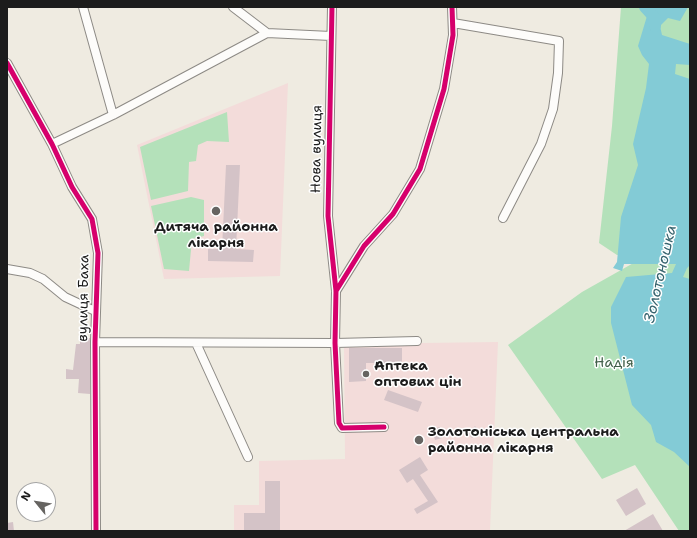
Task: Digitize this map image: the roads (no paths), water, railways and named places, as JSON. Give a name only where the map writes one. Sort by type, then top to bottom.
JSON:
[{"type":"street","points":[[83,7],[113,115]]},
{"type":"street","points":[[233,7],[267,33]]},
{"type":"street","name":"Нова вулиця","points":[[332,7],[328,216],[336,291],[335,343],[339,423],[342,428],[384,426]]},
{"type":"street","points":[[336,291],[364,246],[393,214],[420,169],[444,89],[453,35],[452,7]]},
{"type":"street","points":[[453,23],[558,41],[558,73],[553,109],[540,144],[502,218]]},
{"type":"street","points":[[52,144],[113,115],[267,33],[331,36]]},
{"type":"street","name":"вулиця Баха","points":[[7,63],[52,144],[72,187],[92,219],[98,253],[95,310],[96,531]]},
{"type":"street","points":[[7,269],[30,273],[43,279],[65,297],[95,310]]},
{"type":"street","points":[[95,342],[335,343],[417,341]]},
{"type":"street","points":[[196,342],[248,457]]},
{"type":"water","points":[[655,7],[688,7],[680,21],[668,18],[660,26],[662,35],[690,44],[690,65],[676,64],[675,74],[690,79],[690,265],[683,277],[690,279],[690,467],[674,452],[656,442],[651,425],[632,405],[611,323],[611,307],[626,277],[672,273],[676,264],[624,264],[622,271],[613,268],[617,262],[621,217],[638,165],[633,144],[646,88],[649,64],[642,55],[638,46],[647,16]]},
{"type":"waterway","name":"Золотоношка","points":[[645,7],[655,18],[655,26]]},
{"type":"place","name":"Дитяча районна лікарня","points":[[216,211]]},
{"type":"place","name":"Аптека оптових цін","points":[[366,374]]},
{"type":"place","name":"Золотоніська центральна районна лікарня","points":[[419,440]]},
{"type":"park label","name":"Надія","points":[[614,363]]}]
